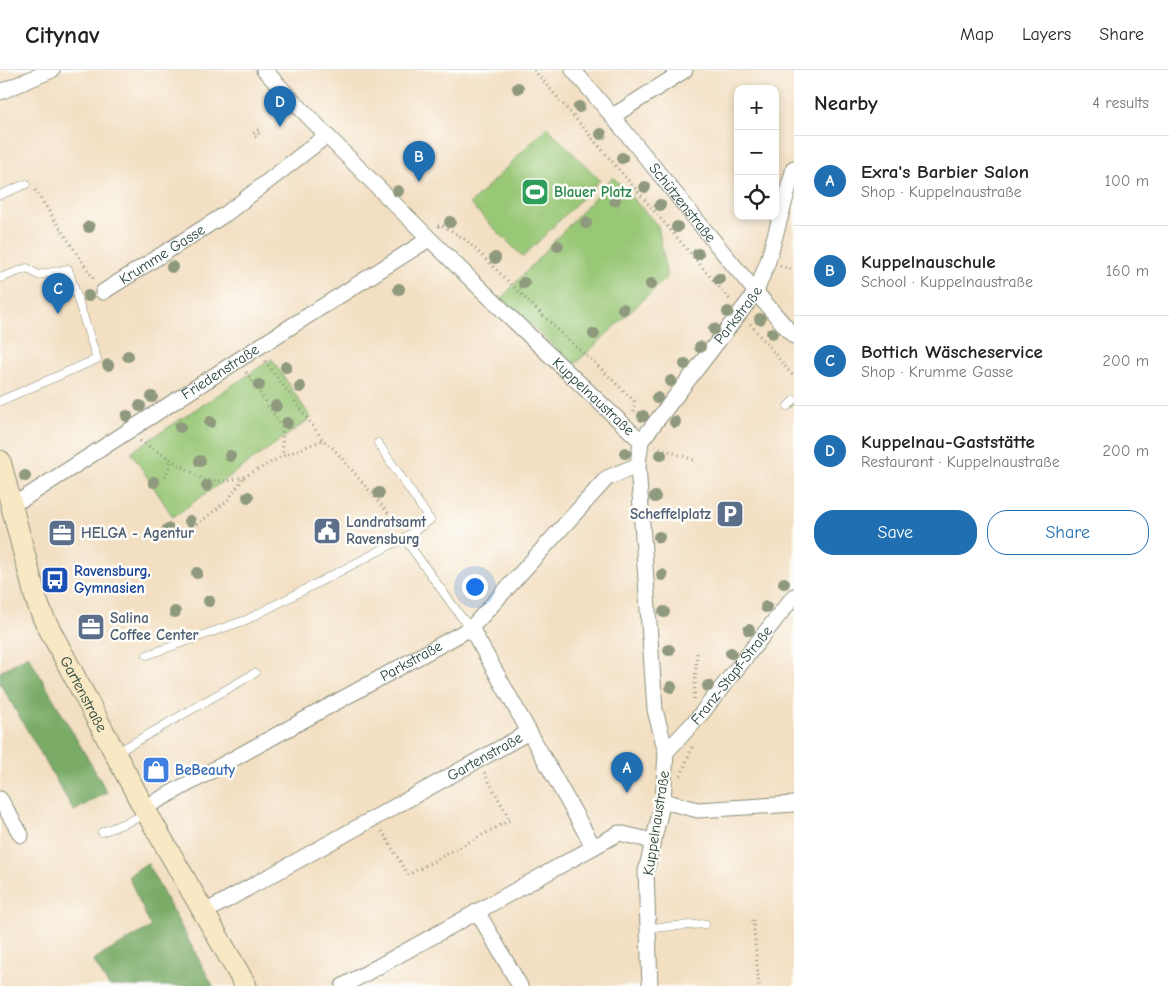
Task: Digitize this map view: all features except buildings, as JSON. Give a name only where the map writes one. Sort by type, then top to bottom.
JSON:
[{"type":"main road","name":"Gartenstraße","points":[[0,461],[36,599],[43,617],[145,810],[246,986]]},
{"type":"street","points":[[0,92],[52,70]]},
{"type":"street","name":"Kuppelnaustraße","points":[[264,70],[326,136],[424,234],[637,438],[655,710],[666,752],[670,802],[653,841],[646,871],[650,986]]},
{"type":"street","name":"Schützenstraße","points":[[573,70],[613,116],[734,268],[794,336]]},
{"type":"street","points":[[613,116],[685,70]]},
{"type":"street","name":"Krumme Gasse","points":[[103,292],[227,213],[326,136]]},
{"type":"street","name":"Parkstraße","points":[[637,438],[741,313],[756,292],[768,260],[794,168]]},
{"type":"street","name":"Friedenstraße","points":[[10,502],[23,500],[424,234]]},
{"type":"street","name":"Parkstraße","points":[[145,810],[471,628],[607,478],[638,465]]},
{"type":"street","name":"Franz-Stapf-Straße","points":[[666,752],[697,719],[794,596]]},
{"type":"street","points":[[471,628],[594,846]]},
{"type":"street","name":"Gartenstraße","points":[[205,912],[529,732]]},
{"type":"street","points":[[0,799],[21,835]]},
{"type":"street","points":[[670,802],[698,810],[794,804]]},
{"type":"street","points":[[343,986],[619,833],[653,841]]},
{"type":"street","points":[[477,911],[520,986]]},
{"type":"lane","points":[[0,195],[26,184]]},
{"type":"lane","points":[[0,278],[27,268],[38,275],[68,269],[97,359],[0,401]]},
{"type":"lane","points":[[147,655],[246,620],[404,538],[430,520],[378,443]]},
{"type":"lane","points":[[404,538],[471,628]]},
{"type":"lane","points":[[115,754],[255,673]]},
{"type":"lane","points":[[102,832],[135,819],[145,810]]},
{"type":"lane","points":[[648,928],[705,924]]},
{"type":"path","points":[[534,70],[794,377]]},
{"type":"path","points":[[259,133],[256,136],[253,134],[260,128]]},
{"type":"path","name":"Krumme Gasse","points":[[26,184],[36,190],[103,292]]},
{"type":"path","points":[[424,234],[442,225],[466,240],[634,402],[637,438],[696,461]]},
{"type":"path","points":[[258,362],[264,359],[322,440],[332,447],[390,515],[404,538]]},
{"type":"path","points":[[252,366],[246,370],[282,427],[283,456]]},
{"type":"path","points":[[126,432],[205,480],[227,481],[244,477],[283,456],[322,440]]},
{"type":"path","points":[[165,477],[172,459]]},
{"type":"path","points":[[189,531],[228,500],[244,477]]},
{"type":"path","points":[[670,802],[692,751],[697,719],[694,694],[697,652]]},
{"type":"path","points":[[375,818],[408,875],[510,820],[478,761]]},
{"type":"path","points":[[752,920],[759,986]]},
{"type":"green space","name":"Blauer Platz","points":[[547,127],[600,180],[523,257],[470,204]]},
{"type":"green space","points":[[613,177],[658,226],[667,277],[574,365],[502,298]]},
{"type":"green space","points":[[272,359],[311,418],[173,517],[131,452]]},
{"type":"green space","points":[[28,655],[107,792],[74,811],[0,683],[0,672]]},
{"type":"green space","points":[[147,863],[213,986],[109,986],[93,960],[151,927],[128,876]]},
{"type":"place","name":"Kuppelnau-Gaststätte","points":[[280,127]]},
{"type":"place","name":"Kuppelnauschule","points":[[419,182]]},
{"type":"place","name":"Blauer Platz","points":[[535,192]]},
{"type":"place","name":"Bottich Wäscheservice","points":[[58,314]]},
{"type":"place","name":"Scheffelplatz","points":[[730,514]]},
{"type":"place","name":"Landratsamt Ravensburg","points":[[327,531]]},
{"type":"place","name":"HELGA - Agentur","points":[[62,533]]},
{"type":"place","name":"Ravensburg, Gymnasien","points":[[55,580]]},
{"type":"place","name":"Salina Coffee Center","points":[[91,627]]},
{"type":"place","name":"BeBeauty","points":[[156,770]]},
{"type":"place","name":"Exra's Barbier Salon","points":[[627,793]]}]
